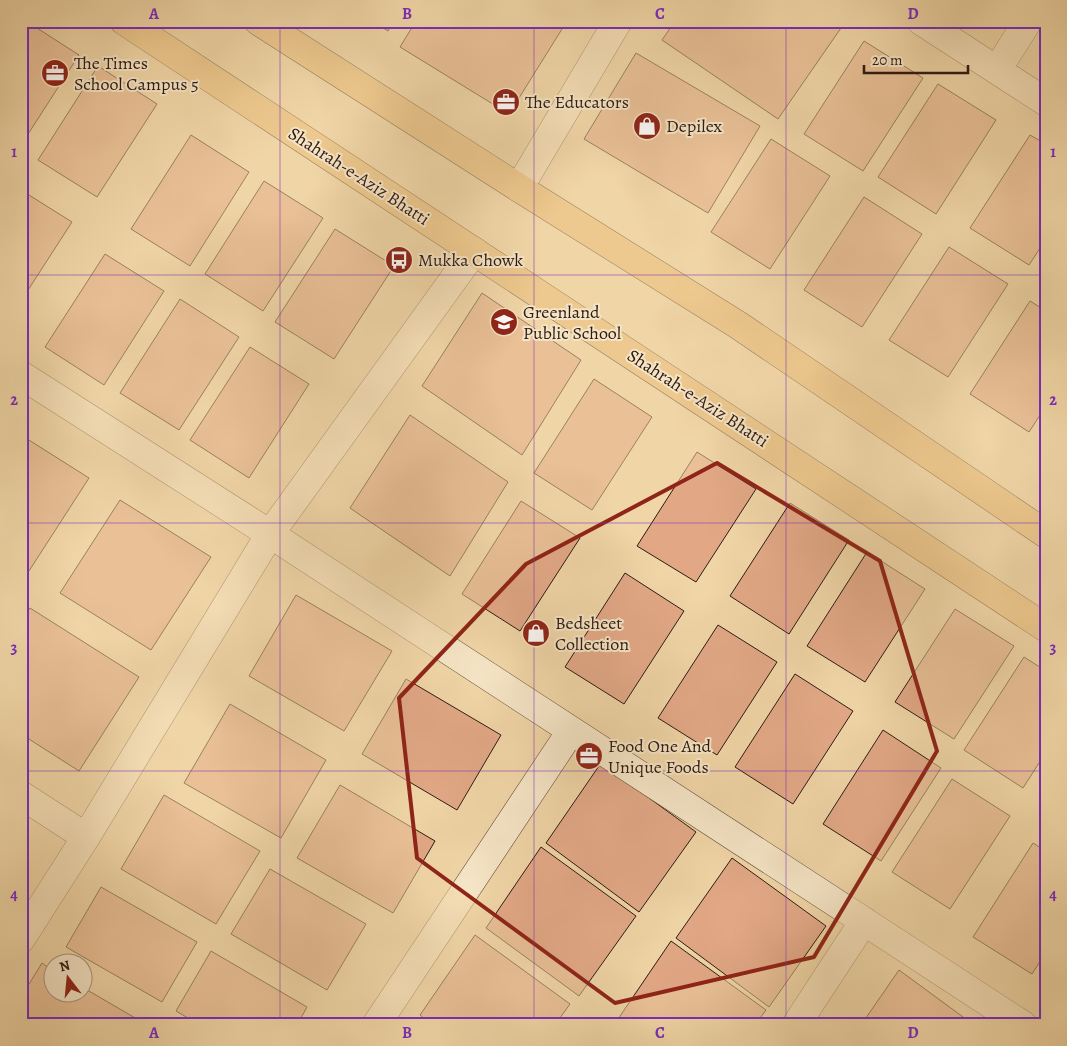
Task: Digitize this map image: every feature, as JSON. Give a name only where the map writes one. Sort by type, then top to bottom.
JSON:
[{"type":"main road","name":"Shahrah-e-Aziz Bhatti","points":[[124,21],[1046,628]]},
{"type":"main road","points":[[258,21],[738,325],[1046,534]]},
{"type":"street","points":[[519,188],[618,21]]},
{"type":"street","points":[[921,21],[1046,102]]},
{"type":"street","points":[[997,70],[1028,21]]},
{"type":"street","points":[[21,939],[86,838],[270,534],[474,251]]},
{"type":"street","points":[[21,375],[270,534],[1024,1025]]},
{"type":"street","points":[[376,1025],[571,731]]},
{"type":"street","points":[[21,795],[86,838]]},
{"type":"street","points":[[796,1025],[864,921]]},
{"type":"highlighted area","points":[[717,463],[880,561],[937,751],[814,957],[615,1003],[417,858],[399,698],[526,564]]},
{"type":"building","points":[[21,21],[26,21],[79,55],[21,145]]},
{"type":"building","points":[[372,21],[394,21],[388,31]]},
{"type":"building","points":[[416,21],[567,21],[509,114],[400,47]]},
{"type":"building","points":[[675,21],[832,21],[841,28],[778,119],[662,40]]},
{"type":"building","points":[[864,41],[923,78],[863,171],[804,134]]},
{"type":"building","points":[[636,53],[760,126],[708,213],[584,139]]},
{"type":"building","points":[[98,66],[157,104],[97,197],[38,160]]},
{"type":"building","points":[[938,84],[996,120],[936,214],[878,177]]},
{"type":"building","points":[[191,135],[249,172],[190,266],[131,229]]},
{"type":"building","points":[[1030,135],[1046,144],[1046,239],[1029,265],[970,228]]},
{"type":"building","points":[[771,139],[830,176],[770,269],[711,232]]},
{"type":"building","points":[[264,181],[323,218],[263,311],[205,274]]},
{"type":"building","points":[[21,190],[72,222],[21,301]]},
{"type":"building","points":[[864,197],[922,234],[862,327],[804,290]]},
{"type":"building","points":[[335,229],[394,266],[334,359],[275,322]]},
{"type":"building","points":[[949,247],[1008,284],[948,377],[889,340]]},
{"type":"building","points":[[105,254],[164,291],[104,385],[45,347]]},
{"type":"building","points":[[482,293],[581,360],[522,455],[422,386]]},
{"type":"building","points":[[180,299],[239,337],[179,430],[120,393]]},
{"type":"building","points":[[1030,301],[1046,311],[1046,406],[1029,432],[970,394]]},
{"type":"building","points":[[250,347],[309,384],[249,478],[190,440]]},
{"type":"building","points":[[594,379],[652,417],[592,510],[534,473]]},
{"type":"building","points":[[410,415],[508,482],[450,576],[350,508]]},
{"type":"building","points":[[21,435],[89,478],[29,571],[21,567]]},
{"type":"building","points":[[697,452],[756,489],[696,582],[637,546]]},
{"type":"building","points":[[120,500],[211,557],[151,650],[60,593]]},
{"type":"building","points":[[521,501],[580,538],[520,631],[462,594]]},
{"type":"building","points":[[790,503],[849,540],[789,634],[730,596]]},
{"type":"building","points":[[867,552],[925,589],[865,682],[807,646]]},
{"type":"building","points":[[625,573],[684,611],[624,704],[565,667]]},
{"type":"building","points":[[296,595],[392,651],[344,731],[249,676]]},
{"type":"building","points":[[30,608],[139,677],[79,771],[21,734],[21,622]]},
{"type":"building","points":[[955,609],[1014,646],[954,739],[895,702]]},
{"type":"building","points":[[718,625],[777,662],[717,755],[658,718]]},
{"type":"building","points":[[1024,657],[1046,671],[1046,752],[1023,788],[964,750]]},
{"type":"building","points":[[795,674],[853,711],[793,804],[735,767]]},
{"type":"building","points":[[406,679],[501,735],[457,810],[362,754]]},
{"type":"building","points":[[230,704],[326,760],[281,838],[184,783]]},
{"type":"building","points":[[883,730],[941,768],[881,861],[823,824]]},
{"type":"building","points":[[601,763],[696,832],[639,912],[546,843]]},
{"type":"building","points":[[952,779],[1010,816],[950,909],[892,872]]},
{"type":"building","points":[[340,785],[435,841],[393,913],[297,858]]},
{"type":"building","points":[[164,795],[260,851],[216,924],[121,869]]},
{"type":"building","points":[[1033,843],[1046,851],[1046,952],[1032,974],[973,937]]},
{"type":"building","points":[[541,847],[636,916],[579,996],[486,928]]},
{"type":"building","points":[[732,858],[826,926],[769,1007],[676,938]]},
{"type":"building","points":[[270,869],[366,924],[327,990],[231,934]]},
{"type":"building","points":[[101,887],[197,942],[162,1002],[92,962],[92,954],[78,954],[66,947]]},
{"type":"building","points":[[475,935],[570,1004],[555,1025],[432,1025],[420,1015]]},
{"type":"building","points":[[671,941],[766,1010],[755,1025],[621,1025],[616,1022]]},
{"type":"building","points":[[211,951],[307,1007],[297,1025],[200,1025],[176,1011]]},
{"type":"building","points":[[42,963],[42,1004],[92,1004],[92,993],[137,1019],[133,1025],[21,1025],[21,997]]},
{"type":"building","points":[[899,970],[974,1025],[861,1025]]},
{"type":"place","name":"The Times School Campus 5","points":[[55,73]]},
{"type":"place","name":"The Educators","points":[[506,102]]},
{"type":"place","name":"Depilex","points":[[647,126]]},
{"type":"place","name":"Mukka Chowk","points":[[399,260]]},
{"type":"place","name":"Greenland Public School","points":[[504,322]]},
{"type":"place","name":"Bedsheet Collection","points":[[536,633]]},
{"type":"place","name":"Food One And Unique Foods","points":[[589,756]]}]
